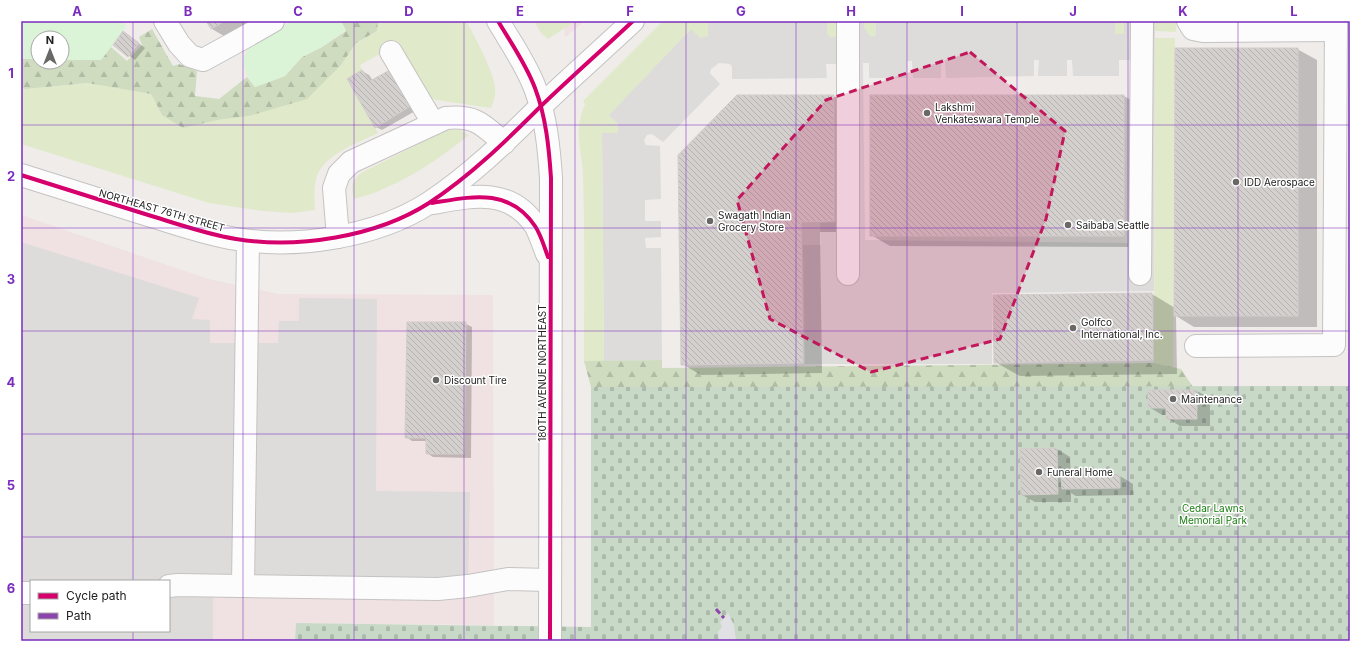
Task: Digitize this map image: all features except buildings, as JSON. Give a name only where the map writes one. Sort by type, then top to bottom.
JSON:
[{"type":"street","points":[[165,21],[179,44],[190,56],[203,60],[273,21]]},
{"type":"street","name":"180TH AVENUE NORTHEAST","points":[[498,21],[525,66],[535,88],[541,106],[549,149],[551,171],[550,641]]},
{"type":"street","name":"NORTHEAST 76TH STREET","points":[[21,175],[216,235],[248,241],[290,242],[338,237],[386,224],[406,216],[428,204],[469,173],[504,143],[541,106],[632,21]]},
{"type":"street","points":[[848,21],[848,274]]},
{"type":"street","points":[[1140,274],[1142,21]]},
{"type":"street","points":[[1188,21],[1193,29],[1204,31],[1336,25],[1334,346],[1196,346]]},
{"type":"street","points":[[391,52],[433,123]]},
{"type":"street","points":[[338,237],[334,188],[339,174],[351,162],[433,123],[446,118],[459,116],[473,119],[504,143]]},
{"type":"street","points":[[428,204],[479,196],[493,197],[506,201],[517,207],[535,226],[551,263]]},
{"type":"street","points":[[243,586],[248,241]]},
{"type":"street","points":[[170,586],[438,589],[468,586],[508,579],[550,580]]},
{"type":"highlighted area","points":[[970,52],[1065,131],[1046,219],[1000,339],[871,372],[770,319],[737,200],[826,100]]},
{"type":"shaded area","points":[[564,21],[585,21],[565,37]]},
{"type":"shaded area","points":[[708,21],[827,21],[827,33],[837,21],[864,21],[864,27],[875,37],[876,21],[1115,21],[1115,34],[1124,34],[1124,21],[1155,21],[1154,291],[992,293],[992,364],[805,364],[803,245],[821,245],[820,223],[838,222],[836,64],[826,64],[827,78],[732,79],[732,67],[730,64],[719,63],[711,69],[710,73],[720,84],[663,142],[652,134],[647,135],[644,140],[646,145],[660,146],[661,199],[645,200],[645,221],[661,221],[661,237],[645,238],[646,248],[661,248],[662,360],[604,361],[602,133],[617,133],[618,124],[608,115],[691,29],[708,36]],"holes":[[[1034,60],[1039,60],[1038,76],[1067,76],[1067,60],[1072,60],[1073,76],[1119,76],[1119,60],[1130,60],[1128,243],[865,240],[863,63],[869,63],[869,78],[907,78],[907,61],[912,61],[913,78],[941,78],[941,61],[945,61],[946,78],[1034,76]]]},
{"type":"shaded area","points":[[21,215],[208,279],[278,294],[493,295],[494,625],[296,623],[295,641],[21,641]]},
{"type":"shaded area","points":[[21,242],[199,298],[192,319],[210,320],[210,343],[278,343],[279,321],[299,321],[299,298],[377,299],[376,491],[470,492],[468,586],[213,586],[213,641],[21,641]]},
{"type":"shaded area","points":[[728,613],[734,625],[736,641],[719,641],[718,632],[722,627],[720,622]]},
{"type":"green space","points":[[21,21],[123,21],[126,27],[101,60],[70,60],[70,30],[30,30],[30,59],[21,59]]},
{"type":"green space","points":[[292,21],[341,21],[346,30],[322,47],[302,57],[285,76],[255,87],[246,74],[244,63],[245,54],[259,39]]},
{"type":"green space","points":[[341,21],[378,21],[377,31],[356,43],[341,65],[307,99],[249,116],[217,120],[183,128],[162,115],[151,94],[87,83],[26,89],[21,88],[21,59],[30,59],[30,70],[70,70],[70,60],[101,60],[111,47],[127,61],[142,45],[139,37],[152,29],[173,66],[179,64],[197,71],[195,96],[219,99],[247,77],[255,87],[285,76],[302,57],[322,47],[346,31]]},
{"type":"green space","points":[[378,21],[466,21],[483,54],[494,80],[495,95],[493,103],[491,108],[436,100],[427,96],[396,45],[360,65],[362,70],[347,80],[378,133],[342,151],[325,163],[316,179],[314,195],[315,210],[292,213],[263,211],[209,203],[21,144],[21,88],[26,89],[87,83],[151,94],[162,115],[217,120],[249,116],[341,65],[356,43],[377,31]]},
{"type":"green space","points":[[534,21],[576,21],[548,39],[541,33]]},
{"type":"green space","points":[[663,21],[708,21],[708,36],[700,38],[691,29],[609,115],[618,125],[617,133],[602,133],[604,361],[584,361],[584,199],[579,140],[579,123],[585,104],[583,101]]},
{"type":"green space","points":[[827,21],[837,21],[837,33],[835,37],[830,37],[827,33]]},
{"type":"green space","points":[[864,21],[876,21],[875,37],[869,35],[864,27]]},
{"type":"green space","points":[[1115,21],[1124,21],[1124,34],[1115,34]]},
{"type":"green space","points":[[1155,21],[1176,21],[1176,32],[1155,31]]},
{"type":"green space","points":[[1155,38],[1175,38],[1173,367],[1154,363]]},
{"type":"green space","points":[[447,130],[460,130],[469,135],[417,172],[395,184],[354,199],[352,191],[353,184],[355,179],[361,173]]},
{"type":"green space","points":[[662,360],[662,368],[1154,363],[1181,369],[1193,387],[591,387],[584,361]]},
{"type":"green space","name":"Cedar Lawns Memorial Park","points":[[1350,386],[1350,641],[295,641],[296,623],[591,627],[591,387]]},
{"type":"marked path","points":[[716,609],[724,618]]},
{"type":"cycle path","points":[[498,21],[523,62],[539,99],[548,144],[551,178],[550,641]]},
{"type":"cycle path","points":[[21,175],[190,228],[236,239],[260,242],[310,241],[336,238],[361,232],[408,215],[429,203],[459,182],[500,146],[551,96],[633,21]]},
{"type":"cycle path","points":[[432,203],[474,197],[501,200],[513,205],[525,214],[535,226],[541,237],[548,257]]},
{"type":"place","name":"Lakshmi Venkateswara Temple","points":[[927,113]]},
{"type":"place","name":"IDD Aerospace","points":[[1236,182]]},
{"type":"place","name":"Swagath Indian Grocery Store","points":[[710,221]]},
{"type":"place","name":"Saibaba Seattle","points":[[1068,225]]},
{"type":"place","name":"Golfco International, Inc.","points":[[1073,328]]},
{"type":"place","name":"Discount Tire","points":[[436,380]]},
{"type":"place","name":"Maintenance","points":[[1173,399]]},
{"type":"place","name":"Funeral Home","points":[[1039,472]]}]
